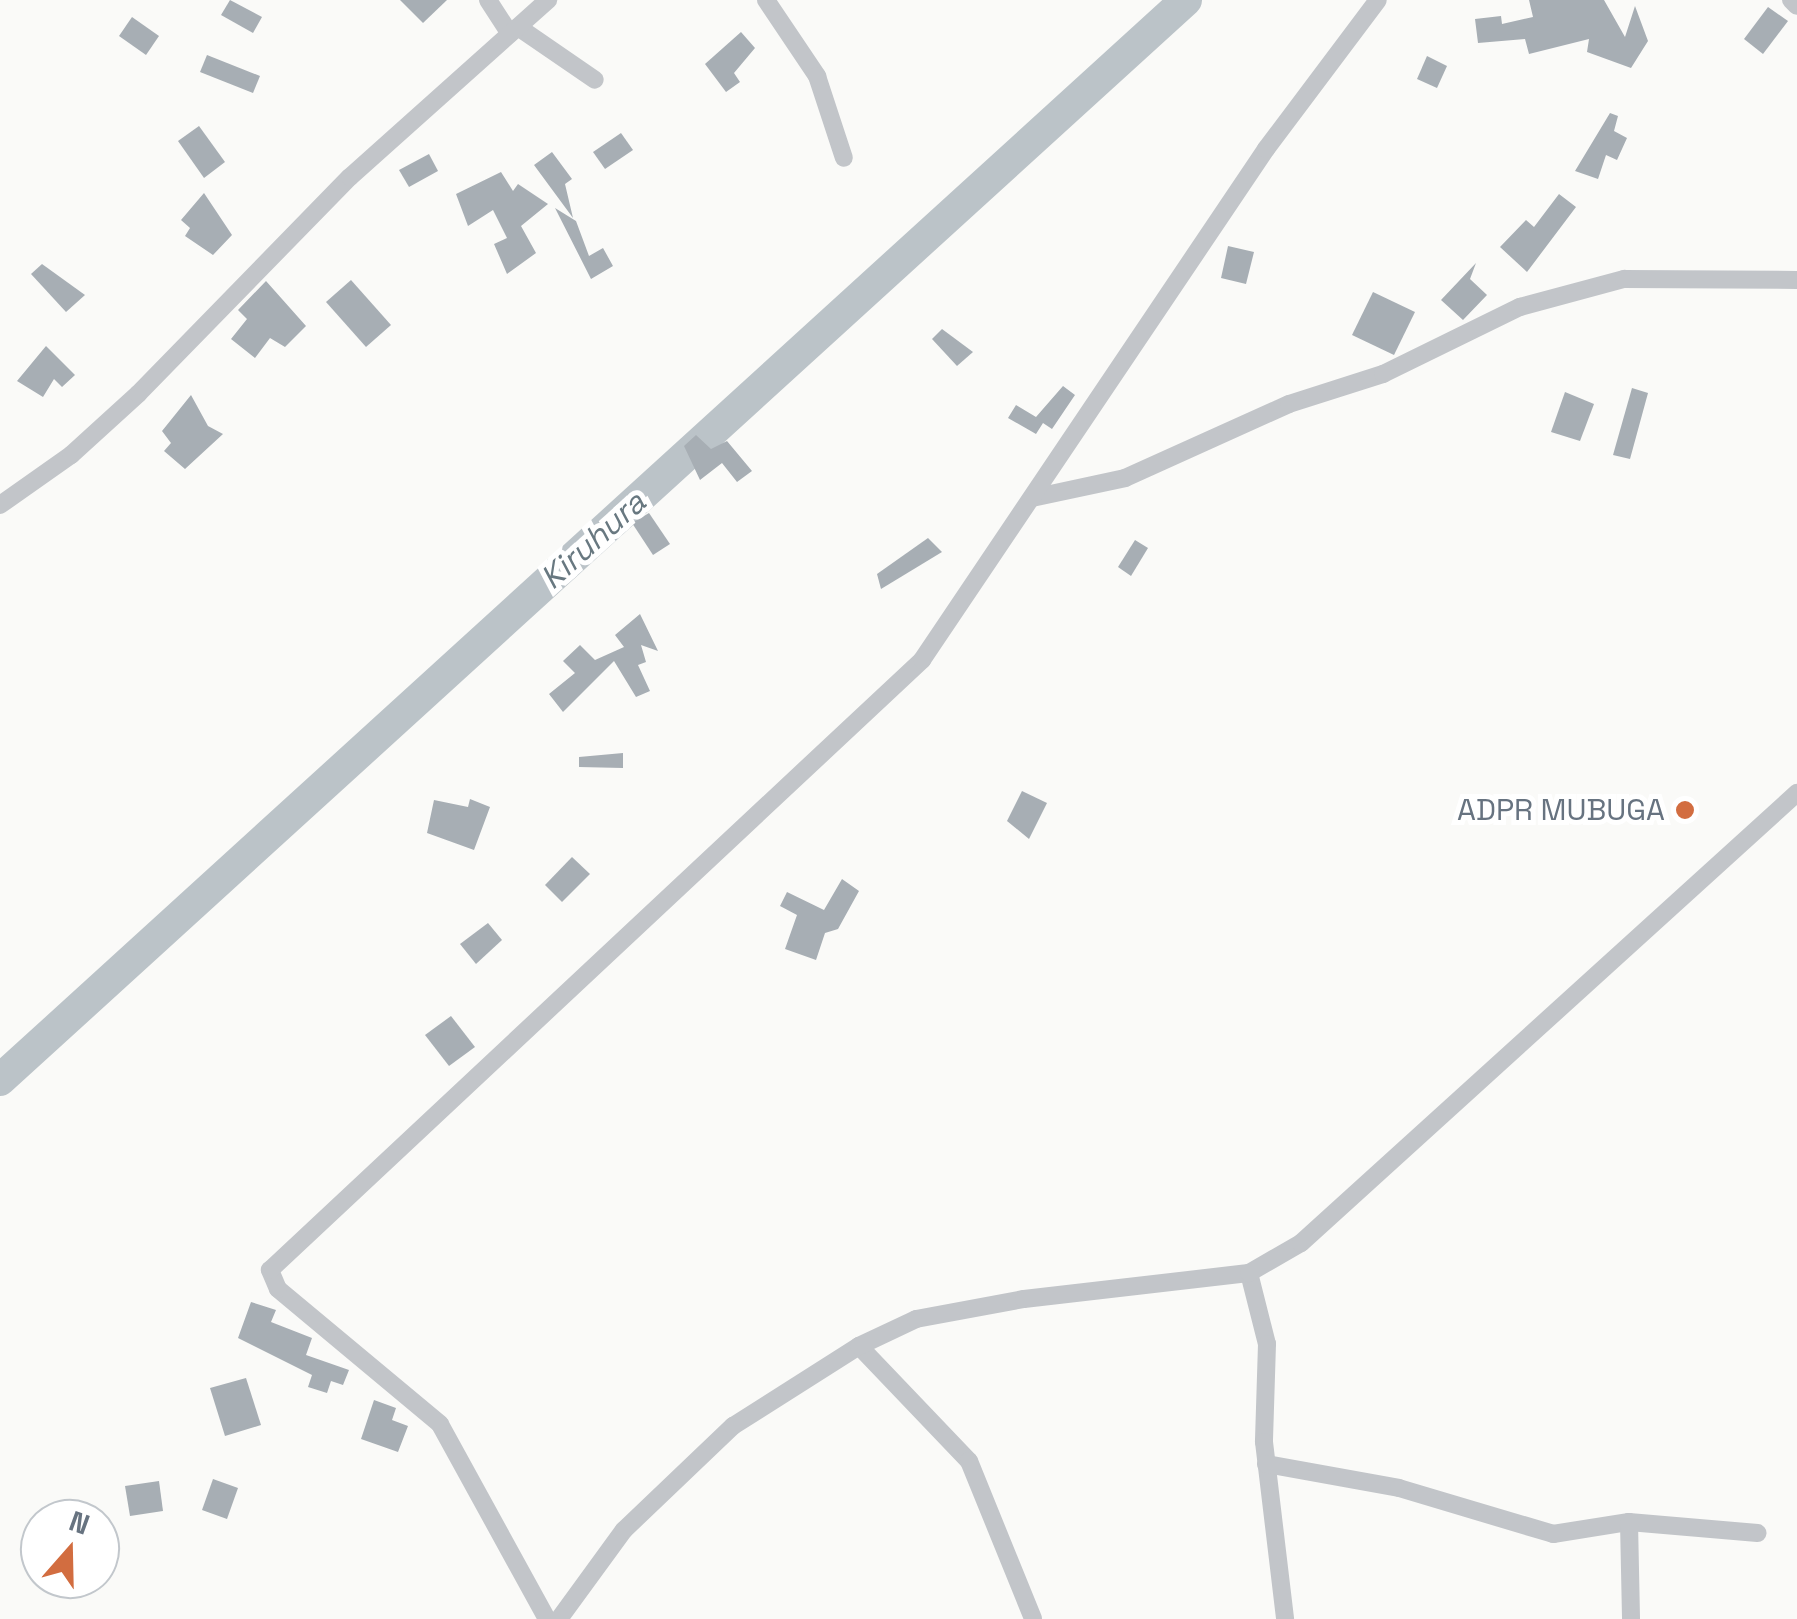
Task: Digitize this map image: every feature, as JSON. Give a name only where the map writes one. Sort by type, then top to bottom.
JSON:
[{"type":"street","points":[[488,0],[514,30],[595,80]]},
{"type":"street","points":[[0,505],[111,419],[337,189],[548,0]]},
{"type":"street","points":[[766,0],[816,76],[844,158]]},
{"type":"street","points":[[547,1619],[440,1424],[278,1289],[270,1270],[922,660],[1266,149],[1378,0]]},
{"type":"street","points":[[1791,0],[1797,6]]},
{"type":"street","points":[[1032,498],[1125,478],[1289,404],[1383,374],[1520,307],[1624,279],[1797,280]]},
{"type":"street","points":[[559,1619],[624,1530],[733,1426],[859,1346],[916,1319],[1024,1299],[1249,1273],[1301,1243],[1791,799],[1797,821]]},
{"type":"street","points":[[1249,1273],[1267,1344],[1266,1464],[1286,1619]]},
{"type":"street","points":[[859,1346],[969,1461],[1033,1619]]},
{"type":"street","points":[[1266,1464],[1399,1488],[1553,1534],[1629,1522],[1758,1533]]},
{"type":"street","points":[[1629,1522],[1631,1619]]},
{"type":"building","points":[[230,0],[262,17],[253,33],[221,15]]},
{"type":"building","points":[[400,0],[447,0],[423,23]]},
{"type":"building","points":[[1529,0],[1604,0],[1625,37],[1635,6],[1648,41],[1631,68],[1587,52],[1589,39],[1529,54],[1525,39],[1478,43],[1475,19],[1501,16],[1502,24],[1533,17]]},
{"type":"building","points":[[1768,7],[1788,21],[1763,54],[1744,39]]},
{"type":"building","points":[[132,17],[159,36],[146,55],[119,36]]},
{"type":"building","points":[[741,32],[755,48],[734,73],[740,82],[726,92],[705,64]]},
{"type":"building","points":[[207,55],[260,76],[253,93],[200,72]]},
{"type":"building","points":[[1427,56],[1447,66],[1437,88],[1417,79]]},
{"type":"building","points":[[1610,113],[1618,116],[1614,131],[1627,138],[1617,160],[1606,155],[1598,179],[1575,171]]},
{"type":"building","points":[[199,126],[225,162],[204,178],[178,141]]},
{"type":"building","points":[[621,133],[633,150],[605,169],[593,152]]},
{"type":"building","points":[[552,152],[572,179],[565,184],[573,218],[534,165]]},
{"type":"building","points":[[429,154],[438,171],[409,187],[399,170]]},
{"type":"building","points":[[501,172],[513,191],[518,184],[548,204],[521,226],[536,253],[507,274],[494,244],[507,238],[493,210],[468,226],[456,194]]},
{"type":"building","points":[[204,193],[232,235],[213,255],[185,236],[190,228],[181,220]]},
{"type":"building","points":[[1559,194],[1576,207],[1527,272],[1500,247],[1526,220],[1534,227]]},
{"type":"building","points":[[555,208],[576,221],[589,256],[603,248],[613,266],[591,279]]},
{"type":"building","points":[[1228,246],[1254,252],[1246,284],[1221,278]]},
{"type":"building","points":[[1476,263],[1470,279],[1487,295],[1463,320],[1441,300]]},
{"type":"building","points":[[42,264],[85,295],[66,312],[31,274]]},
{"type":"building","points":[[351,280],[391,325],[366,347],[326,302]]},
{"type":"building","points":[[266,281],[306,326],[285,347],[270,338],[255,358],[231,339],[247,319],[238,310]]},
{"type":"building","points":[[1373,292],[1415,312],[1394,355],[1352,335]]},
{"type":"building","points":[[942,329],[973,352],[957,366],[932,339]]},
{"type":"building","points":[[46,346],[75,375],[62,387],[54,379],[43,397],[17,381]]},
{"type":"building","points":[[1063,386],[1075,395],[1052,429],[1043,423],[1036,434],[1008,418],[1016,405],[1036,417]]},
{"type":"building","points":[[1632,388],[1648,393],[1630,459],[1613,455]]},
{"type":"building","points":[[1565,392],[1594,404],[1580,441],[1551,432]]},
{"type":"building","points":[[191,395],[208,426],[223,434],[185,469],[164,451],[171,443],[162,431]]},
{"type":"building","points":[[696,435],[711,449],[727,441],[752,471],[737,482],[722,463],[700,480],[684,446]]},
{"type":"building","points":[[649,513],[670,544],[653,555],[632,523]]},
{"type":"building","points":[[928,538],[942,552],[881,589],[877,574]]},
{"type":"building","points":[[1135,540],[1148,548],[1131,576],[1118,567]]},
{"type":"building","points":[[640,614],[658,651],[641,645],[646,662],[638,665],[650,691],[636,697],[614,661],[563,712],[549,694],[575,673],[563,661],[580,645],[595,660],[624,647],[615,635]]},
{"type":"building","points":[[623,753],[623,768],[579,767],[579,757]]},
{"type":"building","points":[[1022,791],[1047,803],[1029,839],[1007,821]]},
{"type":"building","points":[[470,799],[490,807],[474,850],[427,833],[434,800],[468,807]]},
{"type":"building","points":[[572,857],[590,874],[562,902],[545,885]]},
{"type":"building","points":[[842,879],[859,891],[838,929],[825,933],[816,960],[785,949],[797,915],[780,906],[787,892],[824,910]]},
{"type":"building","points":[[488,923],[502,940],[476,964],[460,944]]},
{"type":"building","points":[[451,1016],[475,1047],[449,1066],[425,1035]]},
{"type":"building","points":[[251,1302],[276,1310],[271,1322],[312,1338],[306,1355],[349,1370],[343,1385],[331,1381],[327,1393],[308,1387],[312,1375],[238,1338]]},
{"type":"building","points":[[246,1378],[261,1425],[225,1436],[210,1388]]},
{"type":"building","points":[[374,1400],[396,1408],[392,1420],[408,1426],[398,1452],[361,1439]]},
{"type":"building","points":[[213,1479],[238,1488],[227,1519],[202,1510]]},
{"type":"building","points":[[159,1481],[163,1511],[130,1516],[125,1486]]},
{"type":"waterway","name":"Kiruhura","points":[[1176,9],[1177,0]]},
{"type":"waterway","name":"Kiruhura","points":[[0,1080],[1186,0]]},
{"type":"place","name":"ADPR MUBUGA","points":[[1685,810]]}]
